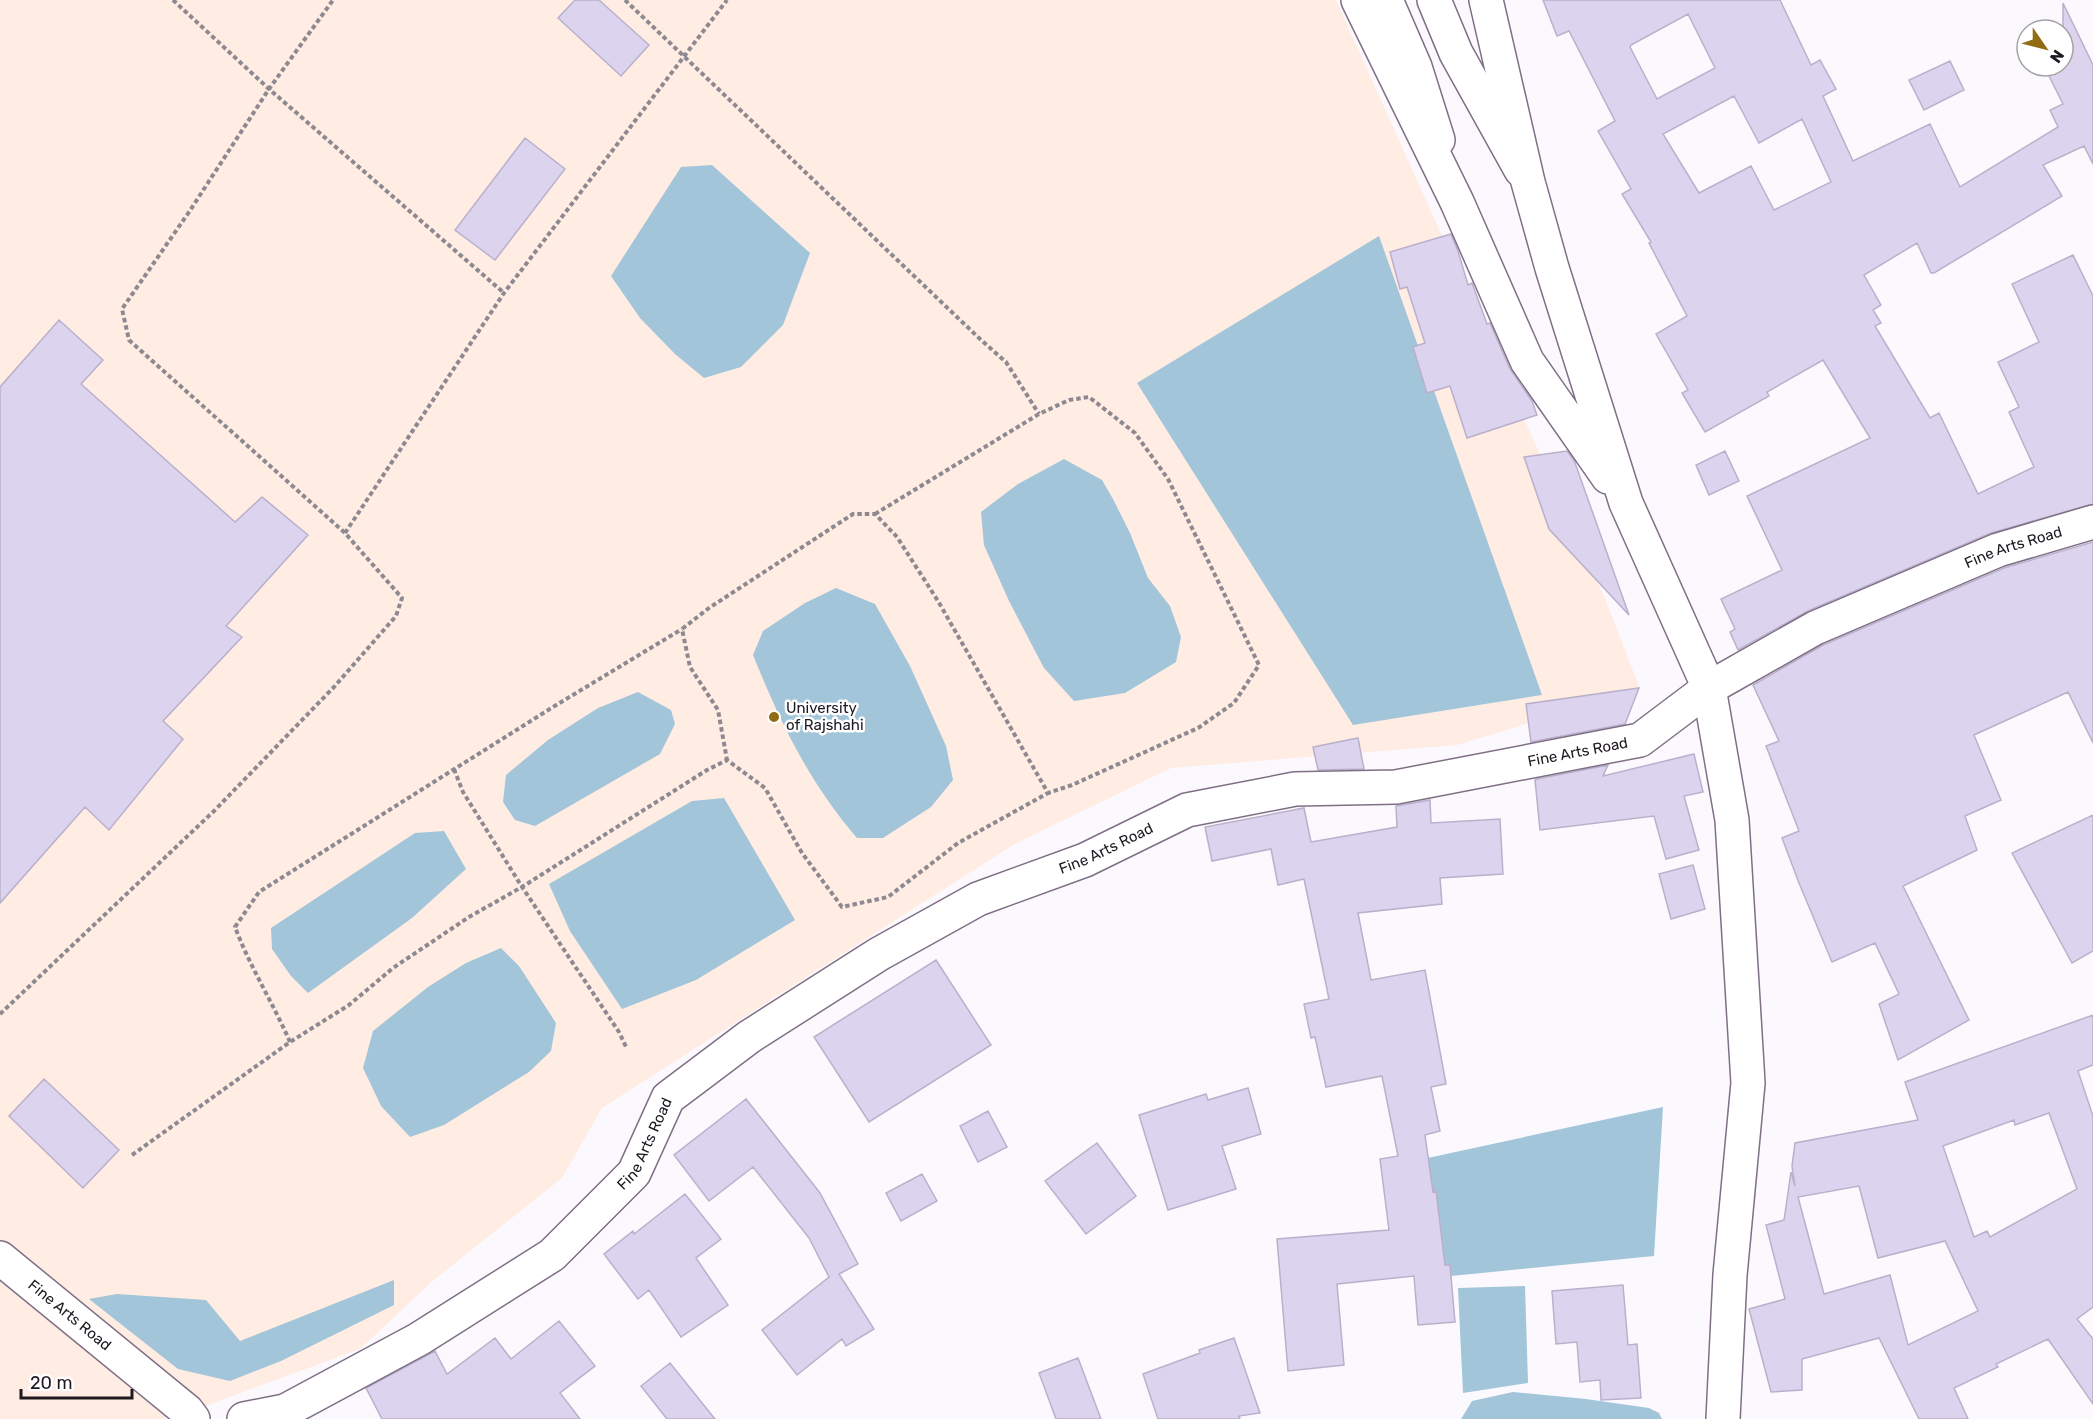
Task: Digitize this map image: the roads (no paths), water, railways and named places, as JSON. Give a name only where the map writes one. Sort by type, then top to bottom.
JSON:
[{"type":"street","points":[[1358,0],[1457,202],[1527,361],[1626,503]]},
{"type":"street","points":[[1386,0],[1414,67],[1457,202]]},
{"type":"street","points":[[1434,0],[1456,53],[1528,182]]},
{"type":"street","points":[[1486,0],[1528,182],[1552,268],[1626,503],[1709,688],[1732,820],[1748,1083],[1730,1275],[1723,1419]]},
{"type":"street","name":"Fine Arts Road","points":[[244,1419],[285,1410],[296,1405],[419,1339],[552,1255],[634,1173],[668,1098],[749,1037],[879,954],[978,899],[1085,860],[1187,810],[1295,789],[1396,787],[1640,740],[1709,688],[1815,628],[1998,550],[2093,522]]},
{"type":"street","name":"Fine Arts Road","points":[[0,1258],[188,1411],[193,1419]]},
{"type":"water","points":[[712,165],[810,253],[783,325],[741,367],[704,378],[675,354],[640,318],[611,276],[681,167]]},
{"type":"water","points":[[1379,236],[1542,695],[1353,725],[1137,383]]},
{"type":"water","points":[[1064,459],[1102,480],[1130,533],[1148,578],[1170,606],[1181,637],[1176,662],[1125,693],[1074,701],[1044,668],[1009,601],[984,545],[981,512],[1018,484]]},
{"type":"water","points":[[836,588],[875,604],[910,666],[946,746],[953,780],[931,807],[883,838],[857,838],[824,795],[810,774],[774,705],[753,655],[763,631],[805,603]]},
{"type":"water","points":[[638,692],[671,710],[675,724],[660,754],[535,826],[515,820],[503,802],[506,775],[548,740],[598,708]]},
{"type":"water","points":[[724,798],[795,920],[696,980],[622,1009],[570,931],[549,884],[692,801]]},
{"type":"water","points":[[444,831],[466,869],[412,918],[308,993],[291,976],[272,949],[271,928],[415,833]]},
{"type":"water","points":[[501,948],[519,966],[556,1023],[551,1051],[529,1072],[444,1125],[410,1137],[381,1106],[363,1068],[373,1031],[428,987],[466,963]]},
{"type":"water","points":[[1663,1107],[1654,1256],[1441,1277],[1423,1159]]},
{"type":"water","points":[[394,1280],[394,1305],[281,1361],[230,1381],[178,1369],[89,1299],[117,1294],[206,1300],[240,1341]]},
{"type":"water","points":[[1525,1286],[1528,1383],[1463,1393],[1458,1288]]},
{"type":"water","points":[[1513,1392],[1649,1408],[1659,1413],[1662,1419],[1461,1419],[1472,1401]]},
{"type":"place","name":"University of Rajshahi","points":[[774,717]]}]
